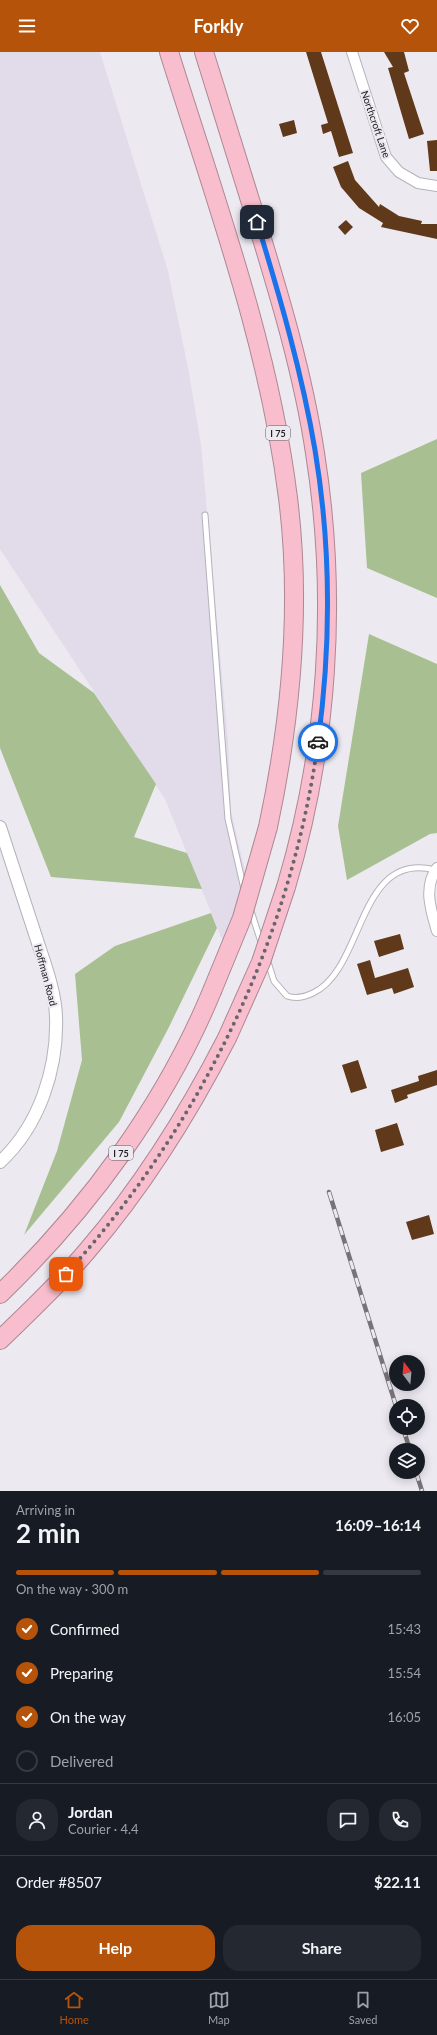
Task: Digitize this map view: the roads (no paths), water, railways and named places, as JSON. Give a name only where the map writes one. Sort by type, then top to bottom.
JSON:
[{"type":"highway","name":"I 75","points":[[0,1294],[41,1252],[74,1215],[126,1147],[171,1074],[212,991],[242,918],[268,827],[284,743],[293,659],[293,568],[287,493],[275,415],[258,346],[169,52]]},
{"type":"highway","points":[[0,1340],[60,1282],[114,1218],[175,1132],[208,1076],[227,1038],[261,962],[286,887],[310,790],[322,704],[327,605],[323,514],[311,430],[288,328],[204,52]]},
{"type":"street","name":"Northcroft Lane","points":[[352,52],[386,158],[399,172],[418,182],[437,186]]},
{"type":"street","name":"Hoffman Road","points":[[0,827],[54,998],[56,1036],[48,1082],[39,1107],[27,1131],[0,1162]]},
{"type":"street","points":[[436,869],[431,880],[429,903],[437,931]]},
{"type":"lane","points":[[205,515],[228,819],[240,876],[274,980],[280,990],[292,997],[300,997],[313,993],[326,985],[334,977],[342,963],[369,905],[387,881],[401,870],[409,868],[436,869]]},
{"type":"railway","points":[[329,1192],[394,1399]]},
{"type":"railway","points":[[405,1435],[408,1443]]},
{"type":"railway","points":[[418,1479],[422,1491]]}]
